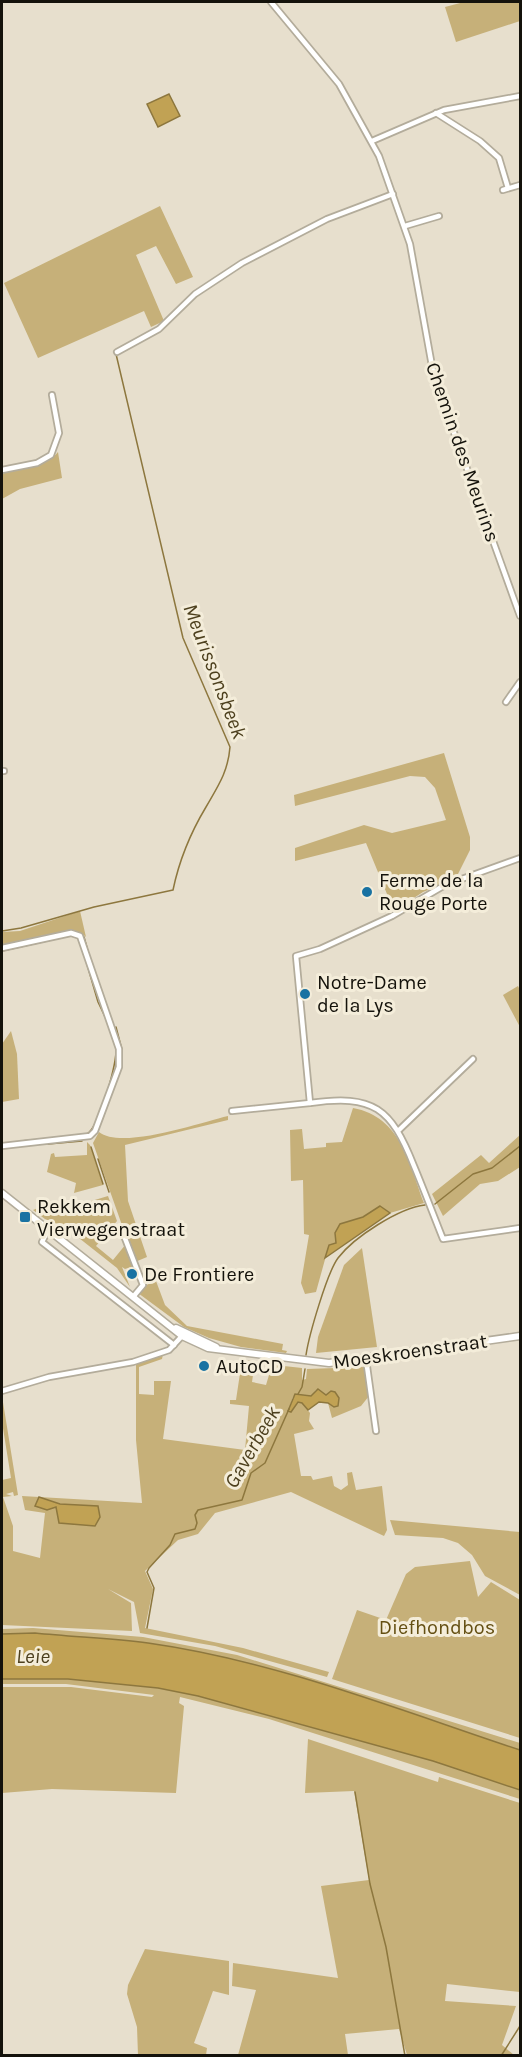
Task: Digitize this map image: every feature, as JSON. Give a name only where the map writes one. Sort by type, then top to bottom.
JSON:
[{"type":"main road","name":"Moeskroenstraat","points":[[3,1194],[165,1322],[183,1334],[227,1350],[320,1363],[366,1359],[520,1336]]},
{"type":"street","name":"Chemin des Meurins","points":[[271,2],[339,84],[372,141],[405,226],[434,377],[520,616]]},
{"type":"street","points":[[372,141],[436,113],[520,96]]},
{"type":"street","points":[[436,113],[480,141],[499,158],[505,189],[520,185]]},
{"type":"street","points":[[117,352],[159,329],[195,294],[242,263],[323,221],[393,194]]},
{"type":"street","points":[[405,226],[439,216]]},
{"type":"street","points":[[2,470],[37,463],[51,454],[58,440],[59,424],[52,395]]},
{"type":"street","points":[[506,702],[520,682]]},
{"type":"street","points":[[310,1102],[296,956],[321,949],[392,916],[438,889],[520,858]]},
{"type":"street","points":[[2,948],[70,933],[80,936],[98,993],[116,1035],[120,1058],[95,1131],[90,1137],[2,1146]]},
{"type":"street","points":[[399,1130],[473,1059]]},
{"type":"street","points":[[232,1111],[342,1099],[362,1102],[383,1113],[399,1130],[443,1239],[520,1228]]},
{"type":"street","points":[[121,1228],[143,1285],[133,1297]]},
{"type":"street","points":[[48,1230],[42,1242],[174,1345]]},
{"type":"street","points":[[2,1391],[50,1377],[133,1362],[169,1350],[183,1334]]},
{"type":"street","points":[[366,1359],[376,1431]]},
{"type":"green space","points":[[464,2],[520,2],[520,21],[456,42],[445,7]]},
{"type":"green space","points":[[160,206],[193,277],[176,284],[156,246],[136,255],[164,321],[151,327],[144,311],[38,358],[4,283]]},
{"type":"green space","points":[[58,452],[62,478],[20,489],[2,499],[2,474],[47,461]]},
{"type":"green space","points":[[444,753],[470,837],[470,850],[458,874],[461,877],[423,892],[394,911],[366,843],[295,861],[295,848],[364,825],[392,833],[446,820],[435,788],[425,777],[410,776],[295,806],[294,795]]},
{"type":"green space","points":[[80,911],[86,937],[79,933],[58,933],[2,946],[2,932],[20,931]]},
{"type":"green space","points":[[518,986],[520,990],[520,1027],[503,995]]},
{"type":"green space","points":[[11,1031],[17,1054],[19,1099],[2,1102],[2,1044]]},
{"type":"green space","points":[[353,1108],[369,1113],[393,1131],[408,1158],[424,1203],[390,1213],[380,1206],[363,1217],[340,1224],[335,1233],[336,1243],[329,1245],[316,1292],[305,1294],[301,1283],[309,1235],[304,1234],[303,1180],[291,1181],[290,1130],[302,1129],[304,1149],[326,1147],[326,1143],[342,1142]]},
{"type":"green space","points":[[228,1116],[228,1120],[125,1145],[128,1201],[147,1257],[135,1262],[93,1143],[99,1132],[110,1137],[142,1137]]},
{"type":"green space","points":[[520,1135],[520,1167],[498,1181],[480,1184],[443,1216],[432,1194],[481,1155],[489,1163]]},
{"type":"green space","points":[[87,1142],[103,1185],[74,1193],[76,1183],[47,1172],[51,1154],[54,1153],[55,1157],[87,1155]]},
{"type":"green space","points":[[108,1196],[117,1221],[96,1246],[113,1260],[126,1244],[134,1266],[125,1269],[122,1267],[130,1287],[117,1268],[65,1227],[45,1219],[33,1210],[45,1205],[48,1214]]},
{"type":"green space","points":[[362,1248],[377,1347],[316,1353],[318,1337],[344,1265]]},
{"type":"green space","points":[[156,1281],[165,1305],[187,1326],[283,1344],[282,1350],[287,1351],[286,1353],[241,1347],[209,1338],[184,1327],[138,1293],[144,1286]]},
{"type":"green space","points":[[163,1354],[162,1359],[139,1367],[139,1394],[154,1395],[154,1381],[171,1381],[163,1439],[245,1450],[249,1406],[230,1404],[230,1400],[236,1400],[242,1360],[255,1361],[252,1382],[266,1385],[269,1375],[273,1376],[275,1365],[302,1368],[302,1380],[306,1379],[307,1369],[364,1367],[369,1396],[361,1406],[332,1418],[328,1403],[334,1407],[339,1404],[335,1392],[326,1396],[316,1390],[311,1397],[297,1394],[293,1397],[288,1411],[291,1412],[298,1402],[302,1403],[310,1413],[309,1421],[314,1429],[294,1434],[301,1476],[311,1476],[313,1480],[332,1476],[334,1486],[341,1490],[348,1485],[347,1473],[352,1472],[356,1490],[382,1486],[387,1530],[384,1536],[291,1492],[215,1513],[198,1534],[178,1540],[145,1571],[153,1589],[145,1628],[243,1648],[329,1672],[327,1677],[215,1646],[140,1633],[134,1602],[108,1589],[131,1603],[132,1631],[2,1625],[2,1480],[11,1478],[2,1422],[2,1396],[18,1495],[14,1496],[13,1492],[6,1494],[12,1496],[3,1497],[13,1526],[13,1551],[40,1558],[45,1513],[25,1510],[22,1496],[142,1503],[136,1440],[136,1364]]},
{"type":"green space","points":[[390,1520],[520,1532],[520,1595],[485,1576],[472,1555],[458,1543],[443,1538],[395,1535]]},
{"type":"green space","name":"Diefhondbos","points":[[470,1561],[478,1597],[491,1582],[520,1600],[520,1738],[332,1679],[357,1610],[386,1620],[406,1574],[415,1567]]},
{"type":"green space","points":[[33,1628],[143,1637],[237,1655],[520,1743],[520,1750],[329,1688],[200,1655],[135,1643],[69,1636],[2,1634],[2,1629]]},
{"type":"green space","points":[[2,1679],[68,1679],[158,1688],[198,1696],[433,1761],[520,1790],[520,1799],[269,1719],[180,1697],[179,1703],[184,1706],[176,1793],[52,1789],[2,1793],[2,1687],[71,1687],[152,1697],[154,1695],[66,1684],[2,1684]]},
{"type":"green space","points":[[308,1739],[438,1782],[439,1777],[520,1803],[520,1992],[447,1984],[445,2001],[516,2006],[502,2045],[514,2055],[407,2055],[399,2029],[345,2034],[348,2055],[238,2055],[256,1990],[232,1986],[233,1963],[338,1978],[321,1886],[369,1880],[354,1791],[305,1793]]},
{"type":"green space","points":[[145,1949],[229,1961],[229,1995],[213,1991],[194,2043],[207,2048],[206,2055],[138,2055],[137,2027],[127,1994],[128,1985]]},
{"type":"water","points":[[169,94],[180,116],[158,127],[147,104]]},
{"type":"water","points":[[380,1206],[390,1213],[325,1258],[329,1245],[336,1243],[335,1233],[340,1224],[363,1217]]},
{"type":"water","points":[[318,1389],[326,1395],[331,1391],[335,1392],[339,1398],[338,1406],[334,1407],[328,1403],[319,1402],[308,1410],[298,1402],[291,1412],[288,1411],[295,1394],[311,1396]]},
{"type":"water","points":[[39,1497],[60,1504],[98,1506],[100,1517],[95,1526],[59,1523],[56,1507],[47,1510],[35,1506]]},
{"type":"water","name":"Leie","points":[[35,1633],[134,1641],[196,1651],[337,1688],[520,1750],[520,1790],[433,1761],[198,1696],[158,1688],[68,1679],[2,1679],[2,1634]]},
{"type":"waterway","name":"Meurissonsbeek","points":[[2,931],[21,928],[94,907],[173,890],[186,847],[222,778],[229,756],[230,747],[183,638],[116,354]]},
{"type":"waterway","points":[[2,951],[69,936]]},
{"type":"waterway","points":[[84,937],[91,962]]},
{"type":"waterway","points":[[84,954],[98,1002],[109,1025]]},
{"type":"waterway","points":[[116,1027],[122,1050],[121,1066]]},
{"type":"waterway","points":[[87,1134],[92,1129],[107,1094],[116,1047]]},
{"type":"waterway","points":[[102,1120],[119,1073]]},
{"type":"waterway","points":[[20,1141],[46,1139]]},
{"type":"waterway","points":[[48,1144],[82,1141]]},
{"type":"waterway","points":[[435,1204],[473,1174],[492,1168],[520,1146]]},
{"type":"waterway","points":[[91,1147],[103,1184]]},
{"type":"waterway","points":[[98,1159],[109,1192]]},
{"type":"waterway","points":[[306,1355],[319,1305],[338,1258],[355,1241],[378,1225],[414,1207],[425,1205]]},
{"type":"waterway","name":"Gaverbeek","points":[[298,1394],[302,1387],[305,1369]]},
{"type":"waterway","name":"Gaverbeek","points":[[147,1628],[154,1588],[147,1572],[149,1568],[170,1545],[175,1534],[195,1529],[197,1523],[195,1515],[198,1510],[242,1500],[251,1473],[265,1463],[289,1409]]},
{"type":"waterway","points":[[355,1792],[370,1884],[386,1947],[405,2056]]},
{"type":"waterway","points":[[501,2056],[520,2026]]},
{"type":"place","name":"Ferme de la Rouge Porte","points":[[367,892]]},
{"type":"place","name":"Notre-Dame de la Lys","points":[[305,994]]},
{"type":"place","name":"Rekkem Vierwegenstraat","points":[[25,1217]]},
{"type":"place","name":"De Frontiere","points":[[132,1274]]},
{"type":"place","name":"AutoCD","points":[[204,1366]]}]
